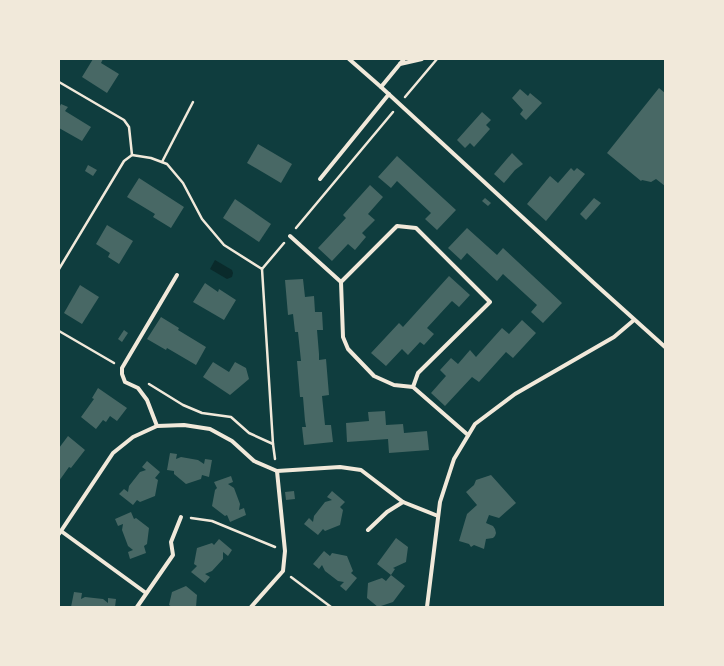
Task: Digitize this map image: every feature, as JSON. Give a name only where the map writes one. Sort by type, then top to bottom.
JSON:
[{"type":"street","points":[[348,59],[389,94],[665,347]]},
{"type":"street","points":[[381,87],[404,59]]},
{"type":"street","points":[[399,64],[422,59]]},
{"type":"street","points":[[320,179],[389,94]]},
{"type":"street","points":[[341,282],[397,226],[416,228],[490,302],[418,373],[413,387]]},
{"type":"street","points":[[290,236],[341,282],[343,337],[348,349],[374,376],[394,385],[413,387],[468,435]]},
{"type":"street","points":[[156,426],[147,400],[138,388],[125,382],[122,374],[122,368],[176,275]]},
{"type":"street","points":[[427,607],[440,502],[454,459],[475,424],[516,394],[614,336],[634,320]]},
{"type":"street","points":[[146,593],[60,533],[113,453],[133,437],[156,426],[184,425],[210,429],[232,441],[254,461],[277,471],[340,467],[361,470],[403,502],[438,516]]},
{"type":"street","points":[[251,607],[283,571],[285,551],[277,471]]},
{"type":"street","points":[[368,530],[387,512],[403,502]]},
{"type":"street","points":[[137,607],[173,555],[171,542],[181,517]]},
{"type":"path","points":[[277,471],[273,444],[262,269],[437,59]]},
{"type":"path","points":[[59,82],[124,120],[129,128],[132,155]]},
{"type":"path","points":[[162,162],[192,102]]},
{"type":"path","points":[[59,269],[124,161],[132,155],[151,158],[167,164],[183,183],[202,219],[224,246],[262,269]]},
{"type":"path","points":[[59,331],[122,368]]},
{"type":"path","points":[[142,380],[183,405],[202,413],[231,418],[249,434],[273,444]]},
{"type":"path","points":[[181,517],[212,521],[285,551]]},
{"type":"path","points":[[283,571],[331,607]]},
{"type":"water","points":[[215,260],[232,270],[232,277],[227,279],[210,269]]},
{"type":"building","points":[[93,59],[103,59],[101,63],[119,74],[107,93],[82,77]]},
{"type":"building","points":[[659,88],[665,93],[665,186],[656,179],[651,182],[641,181],[607,153]]},
{"type":"building","points":[[520,89],[528,96],[530,93],[542,103],[526,120],[520,114],[523,110],[512,98]]},
{"type":"building","points":[[61,104],[68,107],[65,111],[91,127],[82,141],[59,128],[59,108]]},
{"type":"building","points":[[482,112],[491,120],[486,125],[490,129],[474,147],[470,143],[465,148],[457,140]]},
{"type":"building","points":[[258,144],[292,164],[281,183],[247,163]]},
{"type":"building","points":[[512,153],[523,164],[515,170],[504,183],[494,174]]},
{"type":"building","points":[[397,156],[456,210],[437,230],[425,219],[431,213],[397,181],[391,188],[378,177]]},
{"type":"building","points":[[88,165],[97,170],[93,176],[85,171]]},
{"type":"building","points":[[571,168],[574,171],[577,168],[585,174],[546,221],[527,204],[550,176],[558,183]]},
{"type":"building","points":[[139,178],[184,207],[171,228],[153,217],[155,214],[127,197]]},
{"type":"building","points":[[370,185],[383,197],[368,214],[375,220],[362,233],[366,237],[355,250],[348,244],[332,261],[318,248],[346,218],[343,215]]},
{"type":"building","points":[[485,198],[491,203],[488,206],[482,201]]},
{"type":"building","points":[[594,198],[601,203],[586,220],[580,214]]},
{"type":"building","points":[[235,199],[271,224],[259,242],[223,218]]},
{"type":"building","points":[[107,225],[133,241],[119,264],[108,257],[110,253],[96,244]]},
{"type":"building","points":[[467,228],[497,255],[503,248],[562,303],[543,323],[531,312],[537,305],[503,274],[497,281],[467,253],[461,260],[448,248]]},
{"type":"building","points":[[449,276],[470,295],[459,307],[452,301],[427,328],[434,334],[424,345],[420,342],[408,355],[402,349],[386,366],[371,353],[399,323],[403,327]]},
{"type":"building","points":[[303,279],[305,297],[314,296],[315,312],[322,312],[323,330],[317,330],[319,360],[326,359],[329,395],[322,396],[325,425],[331,425],[333,442],[304,445],[302,427],[306,427],[303,397],[300,397],[297,361],[301,361],[298,332],[295,332],[293,314],[288,315],[285,280]]},
{"type":"building","points":[[205,283],[218,292],[219,289],[236,300],[224,320],[193,302]]},
{"type":"building","points":[[80,285],[99,297],[82,324],[64,313]]},
{"type":"building","points":[[161,317],[179,328],[178,330],[206,347],[196,365],[167,348],[166,350],[147,339]]},
{"type":"building","points":[[522,320],[536,333],[513,358],[506,352],[479,382],[472,377],[445,406],[431,393],[446,376],[440,370],[451,358],[458,364],[470,350],[476,357],[502,328],[509,334]]},
{"type":"building","points":[[124,330],[128,333],[122,342],[118,339]]},
{"type":"building","points":[[213,362],[229,372],[235,362],[246,368],[249,379],[230,395],[203,377]]},
{"type":"building","points":[[98,388],[127,408],[117,421],[110,416],[106,422],[103,420],[96,429],[81,417],[94,399],[92,398]]},
{"type":"building","points":[[385,411],[386,425],[403,424],[404,433],[427,431],[429,450],[389,453],[388,439],[347,442],[346,423],[369,421],[368,412]]},
{"type":"building","points":[[68,436],[85,450],[71,468],[69,467],[59,481],[59,448]]},
{"type":"building","points":[[170,453],[177,454],[176,459],[181,457],[198,460],[204,464],[205,459],[212,460],[209,477],[202,475],[201,479],[186,484],[174,474],[174,471],[167,470]]},
{"type":"building","points":[[147,461],[160,472],[155,478],[158,480],[155,496],[140,502],[137,500],[133,505],[119,494],[124,489],[128,492],[129,486],[140,472],[146,470],[142,467]]},
{"type":"building","points":[[491,475],[516,503],[499,518],[489,515],[486,523],[493,526],[496,533],[493,538],[486,539],[484,549],[474,545],[471,547],[469,544],[459,541],[467,514],[477,505],[466,492],[474,485],[476,480]]},
{"type":"building","points":[[231,476],[233,482],[228,484],[234,488],[240,504],[239,510],[244,508],[246,515],[230,522],[227,515],[225,516],[212,506],[215,490],[217,488],[214,482]]},
{"type":"building","points":[[294,491],[295,499],[286,500],[285,492]]},
{"type":"building","points":[[332,491],[345,502],[340,507],[343,510],[340,525],[325,531],[323,529],[318,535],[304,524],[309,518],[313,522],[314,516],[325,502],[332,500],[327,497]]},
{"type":"building","points":[[131,512],[134,519],[136,518],[149,528],[147,544],[144,546],[146,553],[130,559],[128,552],[133,550],[128,546],[122,530],[123,524],[118,526],[115,519]]},
{"type":"building","points":[[396,538],[408,547],[406,562],[393,568],[395,569],[391,575],[377,564]]},
{"type":"building","points":[[219,539],[232,550],[228,556],[223,552],[223,559],[212,571],[205,574],[210,577],[205,583],[191,572],[197,566],[194,564],[197,548],[212,543],[214,545]]},
{"type":"building","points":[[324,551],[330,556],[332,553],[347,556],[353,571],[351,573],[357,578],[346,591],[340,586],[344,582],[338,581],[325,571],[322,565],[319,569],[313,564]]},
{"type":"building","points":[[391,575],[405,586],[393,602],[378,607],[367,598],[368,583],[382,578],[386,581]]},
{"type":"building","points":[[186,586],[197,595],[196,607],[172,607],[169,605],[172,592]]},
{"type":"building","points":[[74,592],[82,593],[81,599],[85,597],[103,599],[108,603],[108,598],[116,599],[115,607],[71,607]]}]
